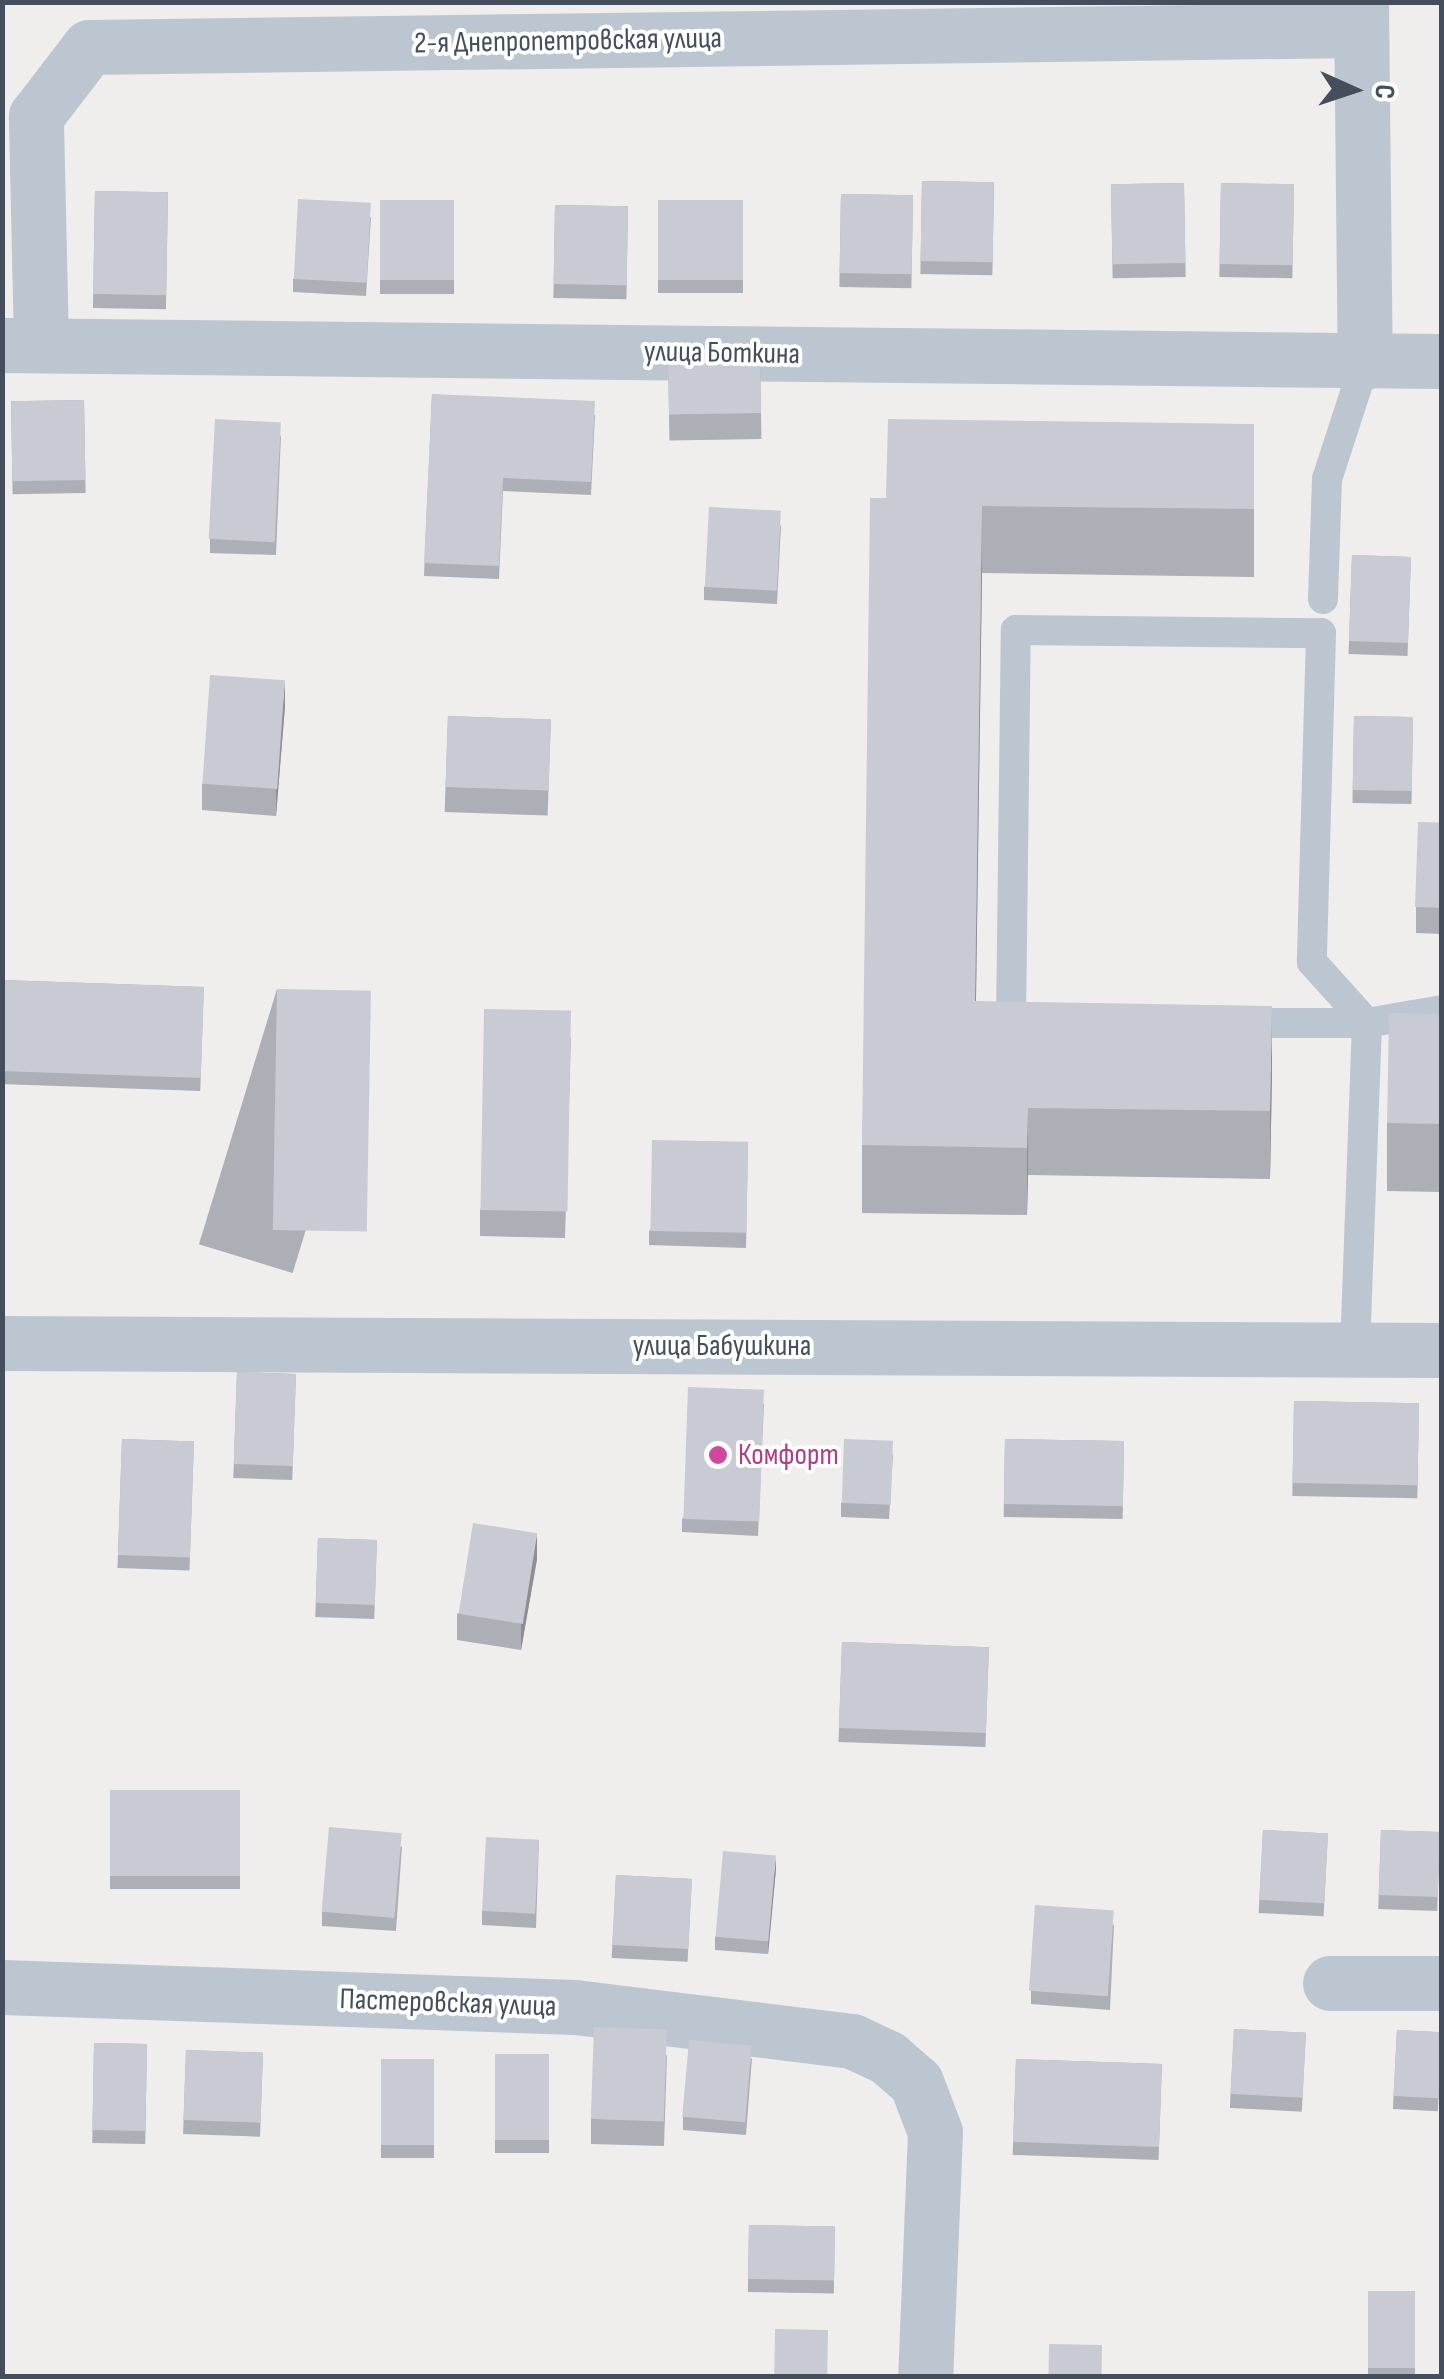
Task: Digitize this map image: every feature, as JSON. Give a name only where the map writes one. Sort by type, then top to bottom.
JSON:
[{"type":"street","name":"2-я Днепропетровская улица","points":[[22,344],[36,116],[89,48],[1361,16]]},
{"type":"street","points":[[1361,16],[1364,362]]},
{"type":"street","name":"улица Боткина","points":[[22,344],[1442,360]]},
{"type":"street","name":"улица Бабушкина","points":[[2,1342],[1442,1350]]},
{"type":"street","points":[[1330,1983],[1442,1983]]},
{"type":"street","name":"Пастеровская улица","points":[[2,1987],[575,2008],[852,2041],[888,2058],[916,2082],[934,2132],[925,2376]]},
{"type":"lane","points":[[1323,598],[1327,479],[1364,362]]},
{"type":"lane","points":[[1051,1023],[1011,1023],[1016,630],[1322,633],[1312,962],[1367,1023],[1355,1349]]},
{"type":"lane","points":[[1209,1023],[1367,1023],[1442,1010]]},
{"type":"building","points":[[922,181],[994,182],[993,262],[921,261]]},
{"type":"building","points":[[1184,183],[1185,263],[1112,264],[1111,184]]},
{"type":"building","points":[[1221,183],[1294,184],[1293,265],[1220,264]]},
{"type":"building","points":[[95,191],[168,192],[166,295],[93,294]]},
{"type":"building","points":[[841,194],[913,195],[912,274],[840,273]]},
{"type":"building","points":[[298,199],[371,203],[367,283],[294,279]]},
{"type":"building","points":[[380,200],[454,200],[454,280],[380,280]]},
{"type":"building","points":[[658,200],[743,200],[743,280],[658,280]]},
{"type":"building","points":[[555,205],[628,206],[627,285],[554,284]]},
{"type":"building","points":[[760,355],[761,413],[669,415],[668,357]]},
{"type":"building","points":[[432,394],[595,401],[591,482],[503,478],[499,566],[424,563]]},
{"type":"building","points":[[84,400],[85,480],[12,481],[11,401]]},
{"type":"building","points":[[215,419],[281,422],[275,542],[209,539]]},
{"type":"building","points":[[888,419],[1254,424],[1254,509],[982,506],[975,1001],[1272,1006],[1270,1111],[1028,1108],[1027,1148],[862,1145],[870,498],[886,498]]},
{"type":"building","points":[[709,507],[781,511],[777,591],[705,587]]},
{"type":"building","points":[[1352,555],[1411,557],[1408,643],[1349,641]]},
{"type":"building","points":[[210,675],[285,680],[277,789],[202,784]]},
{"type":"building","points":[[448,716],[551,720],[548,791],[446,787]]},
{"type":"building","points":[[1354,716],[1413,717],[1412,791],[1353,790]]},
{"type":"building","points":[[1418,822],[1442,823],[1439,908],[1415,907]]},
{"type":"building","points":[[2,980],[204,987],[201,1078],[2,1071]]},
{"type":"building","points":[[277,989],[371,991],[367,1232],[273,1230]]},
{"type":"building","points":[[484,1009],[571,1011],[567,1211],[480,1210]]},
{"type":"building","points":[[1389,1013],[1442,1014],[1440,1124],[1387,1123]]},
{"type":"building","points":[[652,1140],[748,1142],[746,1233],[650,1231]]},
{"type":"building","points":[[237,1372],[296,1374],[293,1466],[234,1464]]},
{"type":"building","points":[[688,1387],[764,1390],[759,1522],[683,1519]]},
{"type":"building","points":[[1294,1401],[1419,1403],[1418,1485],[1293,1483]]},
{"type":"building","points":[[122,1439],[194,1442],[190,1557],[118,1555]]},
{"type":"building","points":[[844,1439],[893,1441],[891,1505],[842,1503]]},
{"type":"building","points":[[1005,1439],[1124,1441],[1123,1506],[1004,1504]]},
{"type":"building","points":[[473,1523],[537,1533],[523,1624],[459,1614]]},
{"type":"building","points":[[318,1538],[377,1540],[375,1605],[316,1603]]},
{"type":"building","points":[[842,1642],[989,1647],[986,1733],[839,1728]]},
{"type":"building","points":[[110,1790],[240,1790],[240,1876],[110,1876]]},
{"type":"building","points":[[329,1827],[402,1833],[394,1918],[322,1912]]},
{"type":"building","points":[[1263,1830],[1328,1833],[1324,1903],[1259,1900]]},
{"type":"building","points":[[1381,1830],[1440,1832],[1438,1897],[1379,1895]]},
{"type":"building","points":[[486,1837],[539,1840],[535,1914],[482,1911]]},
{"type":"building","points":[[723,1851],[776,1856],[768,1941],[716,1937]]},
{"type":"building","points":[[616,1875],[692,1879],[688,1949],[612,1945]]},
{"type":"building","points":[[1035,1905],[1114,1911],[1108,1996],[1029,1991]]},
{"type":"building","points":[[594,2027],[667,2030],[664,2121],[591,2119]]},
{"type":"building","points":[[1234,2029],[1306,2033],[1302,2098],[1231,2094]]},
{"type":"building","points":[[1397,2030],[1442,2032],[1438,2098],[1394,2096]]},
{"type":"building","points":[[689,2040],[752,2045],[745,2122],[682,2117]]},
{"type":"building","points":[[94,2043],[147,2044],[145,2131],[92,2130]]},
{"type":"building","points":[[186,2050],[263,2053],[261,2123],[184,2120]]},
{"type":"building","points":[[495,2054],[549,2054],[549,2140],[495,2140]]},
{"type":"building","points":[[381,2059],[434,2059],[434,2145],[381,2145]]},
{"type":"building","points":[[1016,2059],[1162,2064],[1159,2147],[1013,2142]]},
{"type":"building","points":[[749,2225],[835,2227],[834,2280],[748,2279]]},
{"type":"building","points":[[1368,2291],[1415,2291],[1415,2368],[1368,2368]]},
{"type":"building","points":[[775,2329],[828,2330],[827,2376],[774,2376]]},
{"type":"building","points":[[1049,2344],[1102,2345],[1101,2376],[1048,2376]]},
{"type":"place","name":"Комфорт","points":[[718,1455]]}]
